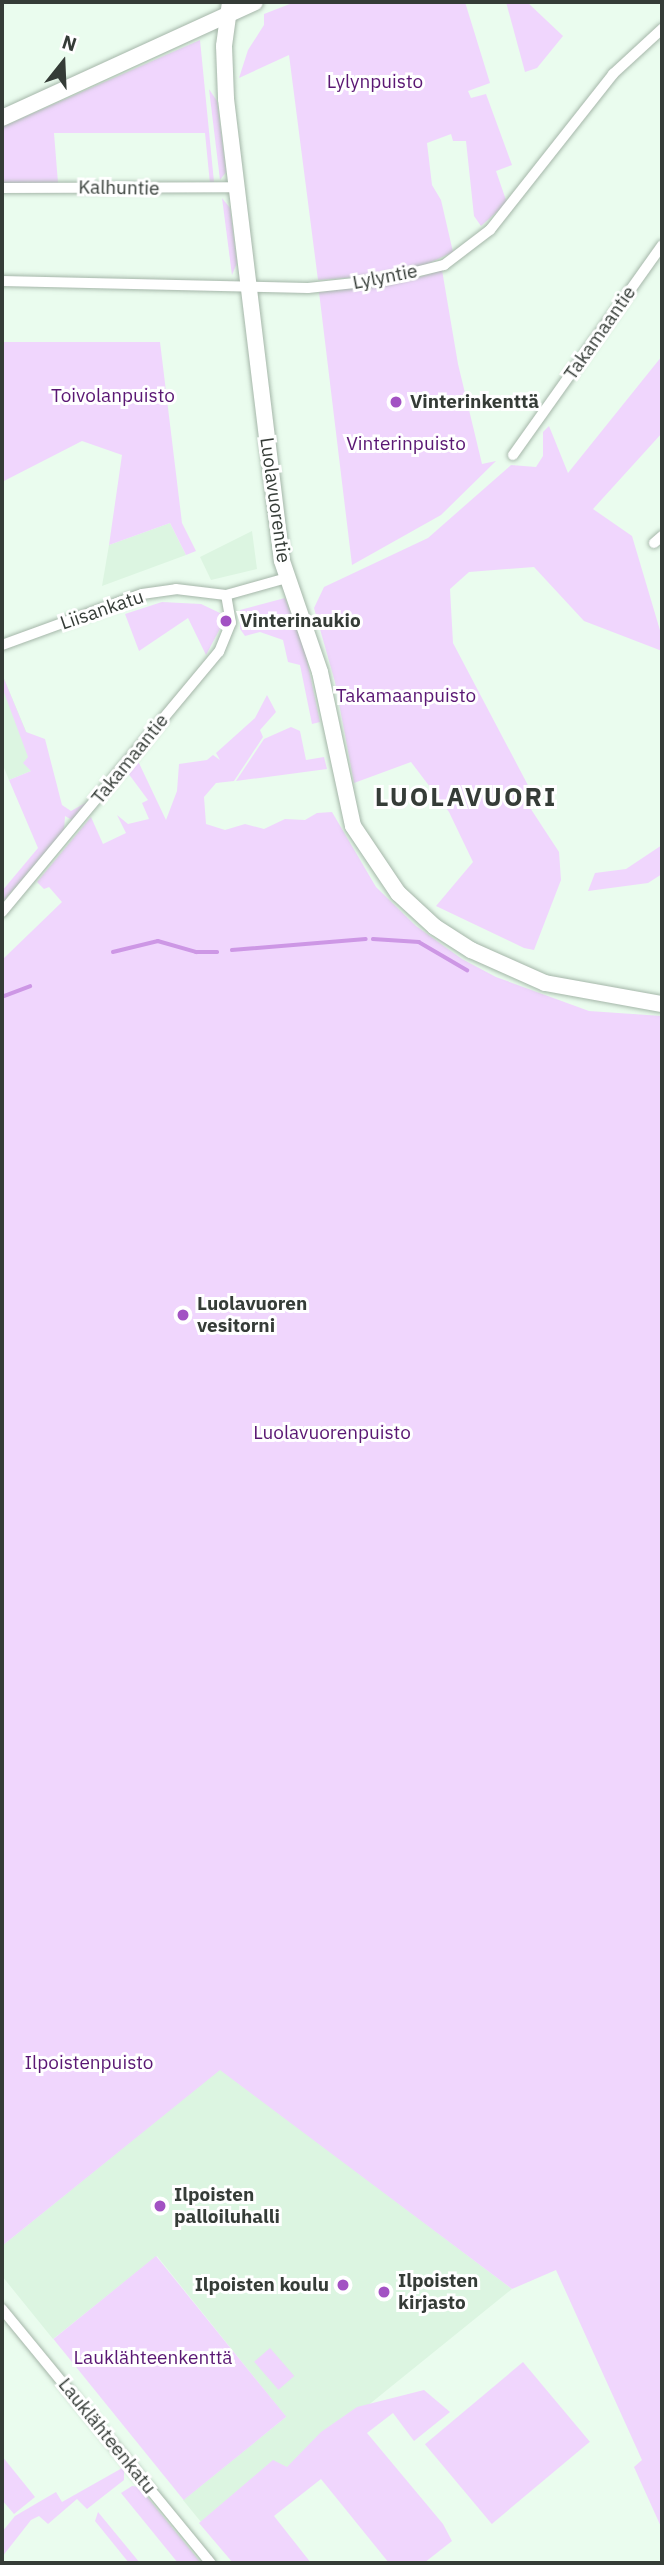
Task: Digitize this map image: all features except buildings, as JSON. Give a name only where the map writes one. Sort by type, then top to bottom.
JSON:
[{"type":"street","points":[[2,118],[229,8],[255,2]]},
{"type":"street","name":"Luolavuorentie","points":[[229,8],[224,79],[246,285],[287,578],[320,672],[353,827],[398,893],[435,927],[501,965],[586,993],[662,1004]]},
{"type":"street","name":"Lylyntie","points":[[2,281],[350,284],[453,261],[490,230],[614,74],[662,29]]},
{"type":"street","name":"Kalhuntie","points":[[2,188],[236,187]]},
{"type":"street","name":"Takamaantie","points":[[513,455],[662,246]]},
{"type":"street","name":"Liisankatu","points":[[2,645],[142,594],[176,589],[226,595],[287,578]]},
{"type":"street","name":"Takamaantie","points":[[2,912],[219,652],[230,631],[226,595]]},
{"type":"street","name":"Lauklähteenkatu","points":[[2,2309],[211,2563]]},
{"type":"shaded area","points":[[170,523],[186,555],[102,586],[109,545]]},
{"type":"shaded area","points":[[252,531],[257,569],[211,580],[200,557]]},
{"type":"shaded area","points":[[2,674],[41,767],[9,780],[2,763]]},
{"type":"shaded area","points":[[220,2069],[512,2289],[210,2533],[183,2500],[286,2417],[157,2256],[53,2339],[2,2276],[2,2246]]},
{"type":"green space","name":"Lylynpuisto","points":[[295,2],[465,2],[490,83],[468,91],[471,98],[486,94],[512,165],[496,171],[507,203],[481,226],[474,216],[466,141],[453,141],[451,134],[427,143],[432,185],[441,200],[453,252],[423,266],[386,275],[318,280],[289,55],[239,78],[248,50],[264,25],[264,14]]},
{"type":"green space","points":[[506,2],[527,2],[563,36],[537,68],[525,72]]},
{"type":"green space","points":[[200,40],[214,182],[210,184],[205,133],[54,133],[58,183],[2,184],[2,127]]},
{"type":"green space","points":[[209,89],[217,101],[226,172],[220,180]]},
{"type":"green space","points":[[222,198],[230,208],[237,263],[232,275]]},
{"type":"green space","name":"Vinterinpuisto","points":[[442,270],[458,364],[482,464],[496,461],[441,515],[352,565],[319,292],[404,282]]},
{"type":"green space","name":"Toivolanpuisto","points":[[2,342],[160,342],[182,523],[196,551],[186,555],[170,523],[109,545],[122,455],[82,441],[2,482]]},
{"type":"green space","name":"Takamaanpuisto","points":[[662,356],[662,433],[593,509],[632,536],[662,637],[662,651],[584,621],[534,567],[469,572],[450,589],[453,643],[531,791],[523,797],[559,852],[561,880],[534,950],[524,948],[436,906],[473,862],[449,812],[411,762],[354,783],[335,682],[314,608],[324,587],[428,538],[511,465],[536,467],[543,456],[543,432],[549,426],[568,473]]},
{"type":"green space","points":[[285,598],[305,651],[320,722],[312,724],[300,665],[288,662],[283,640],[260,632],[245,636],[240,629],[240,610]]},
{"type":"green space","points":[[162,602],[201,604],[220,613],[222,625],[206,655],[188,618],[139,651],[125,614]]},
{"type":"green space","points":[[2,674],[26,732],[45,739],[62,805],[71,811],[87,802],[72,820],[65,816],[64,830],[2,903],[2,891],[38,848],[9,780],[31,771],[23,763],[28,757],[2,687]]},
{"type":"green space","name":"Luolavuorenpuisto","points":[[267,695],[276,712],[260,730],[263,737],[234,781],[216,783],[204,797],[206,824],[225,830],[245,824],[264,829],[285,819],[305,820],[317,813],[332,812],[376,887],[416,926],[462,959],[496,977],[589,1011],[662,1016],[662,2529],[634,2467],[642,2460],[556,2270],[512,2289],[220,2070],[2,2246],[2,960],[62,902],[49,887],[44,889],[37,882],[91,817],[103,844],[126,833],[117,815],[128,824],[149,819],[142,803],[148,800],[128,773],[138,761],[166,820],[177,791],[179,764],[207,760],[213,755],[220,760],[216,753],[255,718]]},
{"type":"green space","points":[[291,727],[300,731],[306,760],[324,757],[327,769],[236,781],[264,739]]},
{"type":"green space","points":[[662,845],[662,874],[648,883],[588,891],[595,873],[626,869]]},
{"type":"green space","name":"Lauklähteenkenttä","points":[[156,2256],[286,2417],[184,2500],[53,2339]]},
{"type":"green space","points":[[270,2348],[294,2376],[278,2390],[254,2362]]},
{"type":"green space","points":[[523,2362],[590,2442],[492,2524],[425,2444]]},
{"type":"green space","points":[[424,2390],[450,2412],[414,2441],[393,2413],[367,2433],[443,2524],[452,2541],[424,2563],[389,2563],[321,2479],[274,2516],[311,2563],[233,2563],[199,2523],[273,2460],[287,2467],[321,2432],[357,2407]]},
{"type":"green space","points":[[2,2456],[35,2497],[14,2514],[2,2500]]},
{"type":"green space","points":[[124,2467],[124,2480],[87,2509],[77,2499],[48,2524],[39,2516],[31,2520],[2,2557],[2,2532],[15,2516],[56,2492],[62,2502]]},
{"type":"green space","points":[[132,2486],[139,2487],[201,2563],[178,2563],[121,2493]]},
{"type":"green space","points":[[98,2512],[140,2563],[129,2563],[95,2521]]},
{"type":"waterway","points":[[232,950],[366,939]]},
{"type":"waterway","points":[[373,939],[419,942],[467,970]]},
{"type":"waterway","points":[[113,952],[158,941],[196,952],[217,952]]},
{"type":"waterway","points":[[2,997],[30,986]]},
{"type":"place","name":"Vinterinkenttä","points":[[396,402]]},
{"type":"place","name":"Vinterinaukio","points":[[226,621]]},
{"type":"place","name":"Luolavuoren vesitorni","points":[[183,1315]]},
{"type":"place","name":"Ilpoisten palloiluhalli","points":[[160,2206]]},
{"type":"place","name":"Ilpoisten koulu","points":[[343,2285]]},
{"type":"place","name":"Ilpoisten kirjasto","points":[[384,2292]]},
{"type":"district","name":"LUOLAVUORI","points":[[466,797]]},
{"type":"park label","name":"Ilpoistenpuisto","points":[[89,2063]]}]
